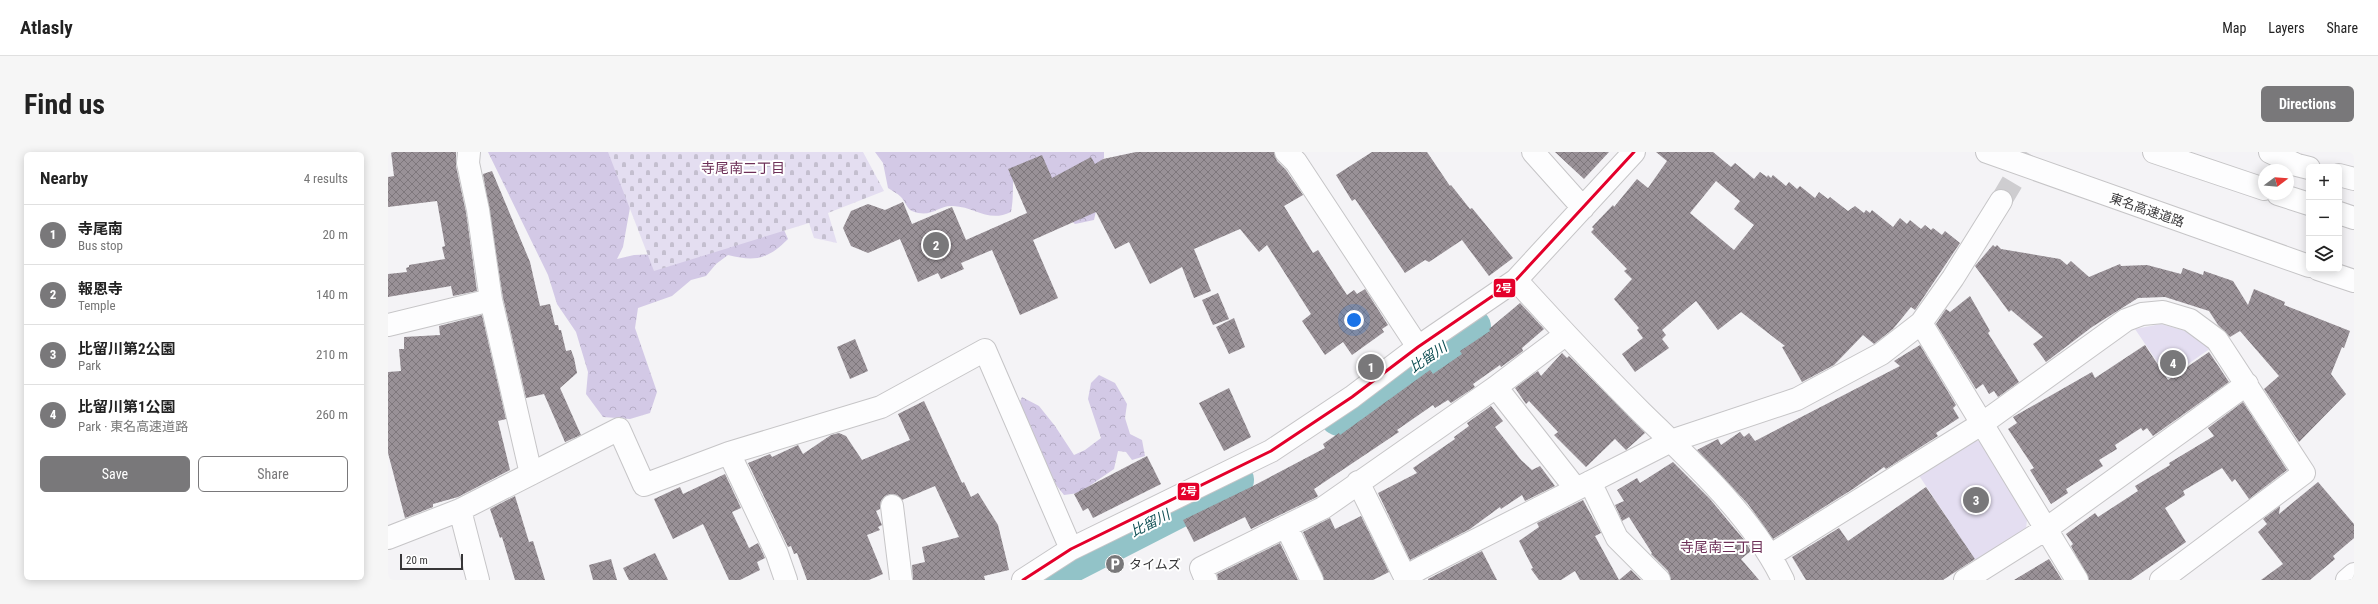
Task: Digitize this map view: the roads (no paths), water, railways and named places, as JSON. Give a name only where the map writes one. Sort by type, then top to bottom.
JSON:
[{"type":"main road","points":[[468,152],[468,163],[478,210],[491,300],[531,474]]},
{"type":"main road","points":[[1286,152],[1296,162],[1418,347]]},
{"type":"main road","points":[[1533,152],[1583,208]]},
{"type":"main road","points":[[1033,578],[1071,549],[1270,451],[1352,397],[1418,347],[1516,280],[1634,152]]},
{"type":"main road","name":"東名高速道路","points":[[1987,152],[2306,265]]},
{"type":"main road","points":[[2154,152],[2258,187]]},
{"type":"main road","points":[[2270,152],[2306,167]]},
{"type":"main road","points":[[2342,176],[2354,179]]},
{"type":"main road","points":[[2294,199],[2306,203]]},
{"type":"main road","points":[[1358,482],[1406,579],[1671,441],[1797,399],[1881,354],[1921,323],[1953,278],[2000,201]]},
{"type":"main road","points":[[2342,214],[2354,218]]},
{"type":"main road","points":[[2327,272],[2354,281]]},
{"type":"main road","points":[[1516,280],[1565,335],[1671,441],[1725,499],[1771,555],[1783,580]]},
{"type":"main road","points":[[388,325],[491,300]]},
{"type":"main road","points":[[1771,555],[1983,423],[2126,320],[2142,314],[2163,312],[2190,320],[2217,340],[2304,473],[2161,580]]},
{"type":"main road","points":[[1921,323],[2077,580]]},
{"type":"main road","points":[[1206,580],[1201,568],[1323,508],[1358,482],[1496,387],[1565,335]]},
{"type":"main road","points":[[388,538],[460,510],[620,429],[644,485],[729,453],[881,407],[985,350],[1071,549]]},
{"type":"main road","points":[[1965,580],[2046,529],[2246,384]]},
{"type":"main road","points":[[1496,387],[1583,486],[1617,538],[1659,580]]},
{"type":"main road","points":[[729,453],[777,554],[786,580]]},
{"type":"main road","points":[[892,506],[901,580]]},
{"type":"main road","points":[[460,510],[478,580]]},
{"type":"main road","points":[[1286,526],[1312,580]]},
{"type":"main road","points":[[2347,580],[2354,574]]},
{"type":"waterway","name":"比留川","points":[[1339,417],[1472,327]]},
{"type":"waterway","name":"比留川","points":[[1051,579],[1071,564],[1235,480]]},
{"type":"tunnel","points":[[2001,201],[2030,152]]},
{"type":"place","name":"報恩寺","points":[[936,245]]},
{"type":"place","name":"比留川第1公園","points":[[2173,363]]},
{"type":"place","name":"寺尾南","points":[[1371,367]]},
{"type":"place","name":"比留川第2公園","points":[[1976,500]]},
{"type":"place","name":"タイムズ","points":[[1115,564]]},
{"type":"district","name":"寺尾南二丁目","points":[[743,168]]},
{"type":"district","name":"寺尾南三丁目","points":[[1722,547]]}]
